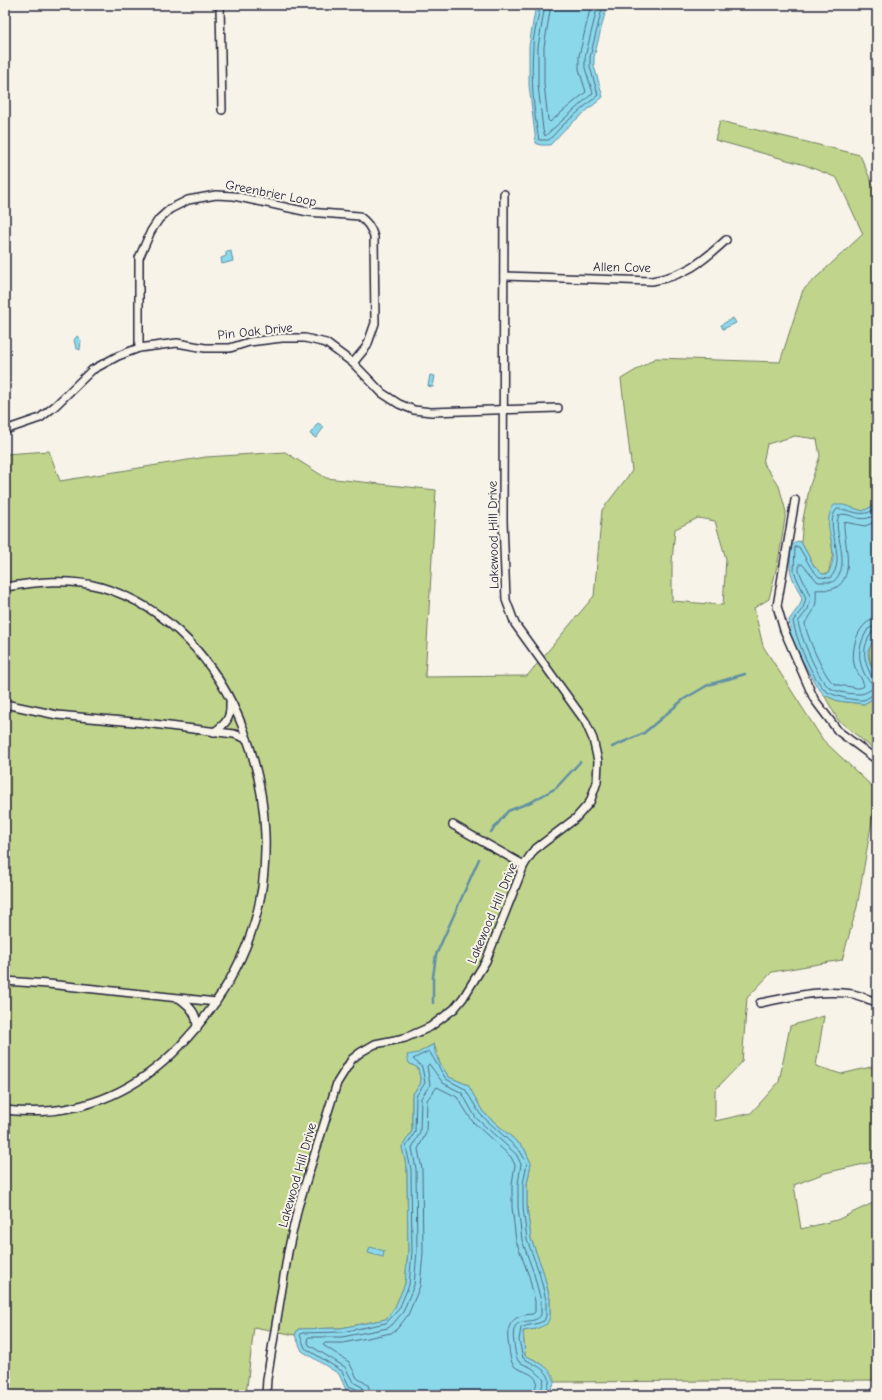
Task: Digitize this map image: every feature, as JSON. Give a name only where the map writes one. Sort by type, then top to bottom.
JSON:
[{"type":"street","points":[[220,5],[222,110]]},
{"type":"street","name":"Greenbrier Loop","points":[[139,348],[139,258],[151,231],[159,219],[170,209],[188,200],[216,194],[234,196],[308,212],[358,216],[366,221],[371,228],[374,237],[375,323],[367,346],[353,363]]},
{"type":"street","name":"Lakewood Hill Drive","points":[[266,1395],[267,1379],[288,1252],[298,1207],[337,1083],[352,1059],[361,1052],[375,1044],[405,1038],[430,1027],[454,1009],[475,981],[486,961],[524,865],[534,850],[576,818],[590,802],[597,782],[598,762],[593,739],[586,721],[515,624],[506,600],[504,564],[503,410],[504,194]]},
{"type":"street","name":"Allen Cove","points":[[504,276],[652,281],[672,277],[694,267],[709,256],[726,240]]},
{"type":"street","name":"Pin Oak Drive","points":[[5,430],[40,418],[55,406],[92,370],[118,356],[139,348],[177,343],[205,348],[230,348],[249,342],[282,338],[305,338],[326,343],[353,363],[382,393],[399,404],[414,410],[431,412],[558,408]]},
{"type":"street","points":[[795,500],[777,606],[784,630],[814,699],[838,731],[877,760]]},
{"type":"street","points":[[5,587],[36,582],[68,581],[100,586],[131,598],[149,608],[173,625],[196,648],[220,682],[240,718],[254,761],[262,797],[265,832],[264,867],[259,901],[250,935],[236,968],[216,1002],[197,1028],[169,1057],[138,1082],[107,1099],[54,1112],[5,1110]]},
{"type":"street","points":[[214,732],[228,720],[231,714],[230,700]]},
{"type":"street","points":[[5,704],[57,715],[145,723],[234,734],[247,739]]},
{"type":"street","points":[[453,825],[524,865]]},
{"type":"street","points":[[5,981],[48,984],[216,1002]]},
{"type":"street","points":[[760,1003],[811,993],[835,992],[854,995],[877,1002]]},
{"type":"street","points":[[179,998],[193,1011],[197,1020],[197,1028]]},
{"type":"green space","points":[[720,121],[860,155],[877,195],[877,501],[871,507],[863,511],[843,505],[829,523],[833,554],[828,574],[822,574],[814,566],[801,542],[803,519],[810,485],[820,456],[817,439],[795,436],[767,444],[763,463],[779,486],[786,512],[778,562],[769,599],[754,608],[763,646],[823,740],[877,791],[857,907],[842,960],[772,972],[747,998],[742,1062],[715,1090],[715,1121],[751,1113],[779,1082],[790,1026],[824,1016],[816,1066],[841,1074],[875,1066],[877,1063],[877,1161],[825,1173],[794,1185],[801,1229],[837,1220],[877,1201],[877,1380],[554,1382],[550,1373],[543,1365],[525,1356],[523,1331],[536,1329],[550,1317],[550,1299],[543,1271],[531,1239],[527,1207],[527,1184],[531,1163],[524,1148],[483,1112],[468,1085],[449,1077],[440,1064],[434,1044],[418,1053],[409,1063],[418,1068],[421,1083],[412,1095],[412,1131],[402,1147],[407,1169],[408,1252],[405,1284],[395,1307],[386,1319],[341,1328],[298,1329],[295,1335],[254,1327],[246,1395],[5,1395],[5,454],[49,451],[60,481],[206,457],[285,452],[326,478],[436,490],[425,677],[527,676],[594,596],[602,510],[632,471],[621,379],[656,358],[780,362],[803,290],[863,234],[837,178],[805,165],[715,140]],"holes":[[[698,518],[715,521],[726,559],[723,605],[672,601],[672,562],[675,529]]]},
{"type":"green space","points":[[877,632],[877,678],[870,660],[869,650]]},
{"type":"green space","points":[[824,695],[838,701],[864,704],[877,696],[877,752],[838,720]]},
{"type":"water","points":[[536,5],[607,5],[594,57],[594,66],[603,97],[565,129],[550,145],[540,145],[536,143],[529,85],[529,46]]},
{"type":"water","points":[[231,251],[233,261],[222,264],[221,258],[226,256],[226,252]]},
{"type":"water","points":[[733,318],[736,323],[723,329],[721,325]]},
{"type":"water","points":[[77,336],[81,340],[80,350],[76,348],[74,340]]},
{"type":"water","points":[[430,375],[435,376],[433,387],[428,386]]},
{"type":"water","points":[[318,423],[324,427],[316,438],[310,434]]},
{"type":"water","points":[[876,501],[877,632],[868,651],[869,661],[877,678],[877,696],[864,704],[838,701],[824,695],[816,685],[791,636],[789,620],[800,605],[802,598],[795,584],[790,568],[792,545],[797,541],[801,542],[814,566],[822,574],[828,574],[833,556],[829,517],[834,505],[843,505],[863,511],[871,507]]},
{"type":"water","points":[[434,1044],[435,1053],[440,1064],[449,1077],[468,1085],[483,1112],[524,1148],[531,1163],[527,1184],[527,1207],[531,1239],[543,1271],[550,1299],[550,1317],[547,1324],[536,1329],[523,1331],[525,1356],[544,1366],[554,1378],[554,1384],[548,1395],[360,1395],[346,1390],[339,1374],[302,1351],[295,1335],[298,1329],[341,1328],[386,1319],[395,1307],[405,1284],[408,1252],[407,1169],[402,1147],[412,1131],[412,1095],[421,1083],[418,1068],[409,1063],[407,1055],[418,1053]]},
{"type":"water","points":[[370,1247],[384,1251],[383,1257],[368,1253]]},
{"type":"waterway","points":[[612,747],[644,733],[684,699],[708,685],[745,674]]},
{"type":"waterway","points":[[491,832],[508,811],[531,802],[556,788],[580,762]]},
{"type":"waterway","points":[[433,1003],[433,977],[436,955],[479,859]]}]
